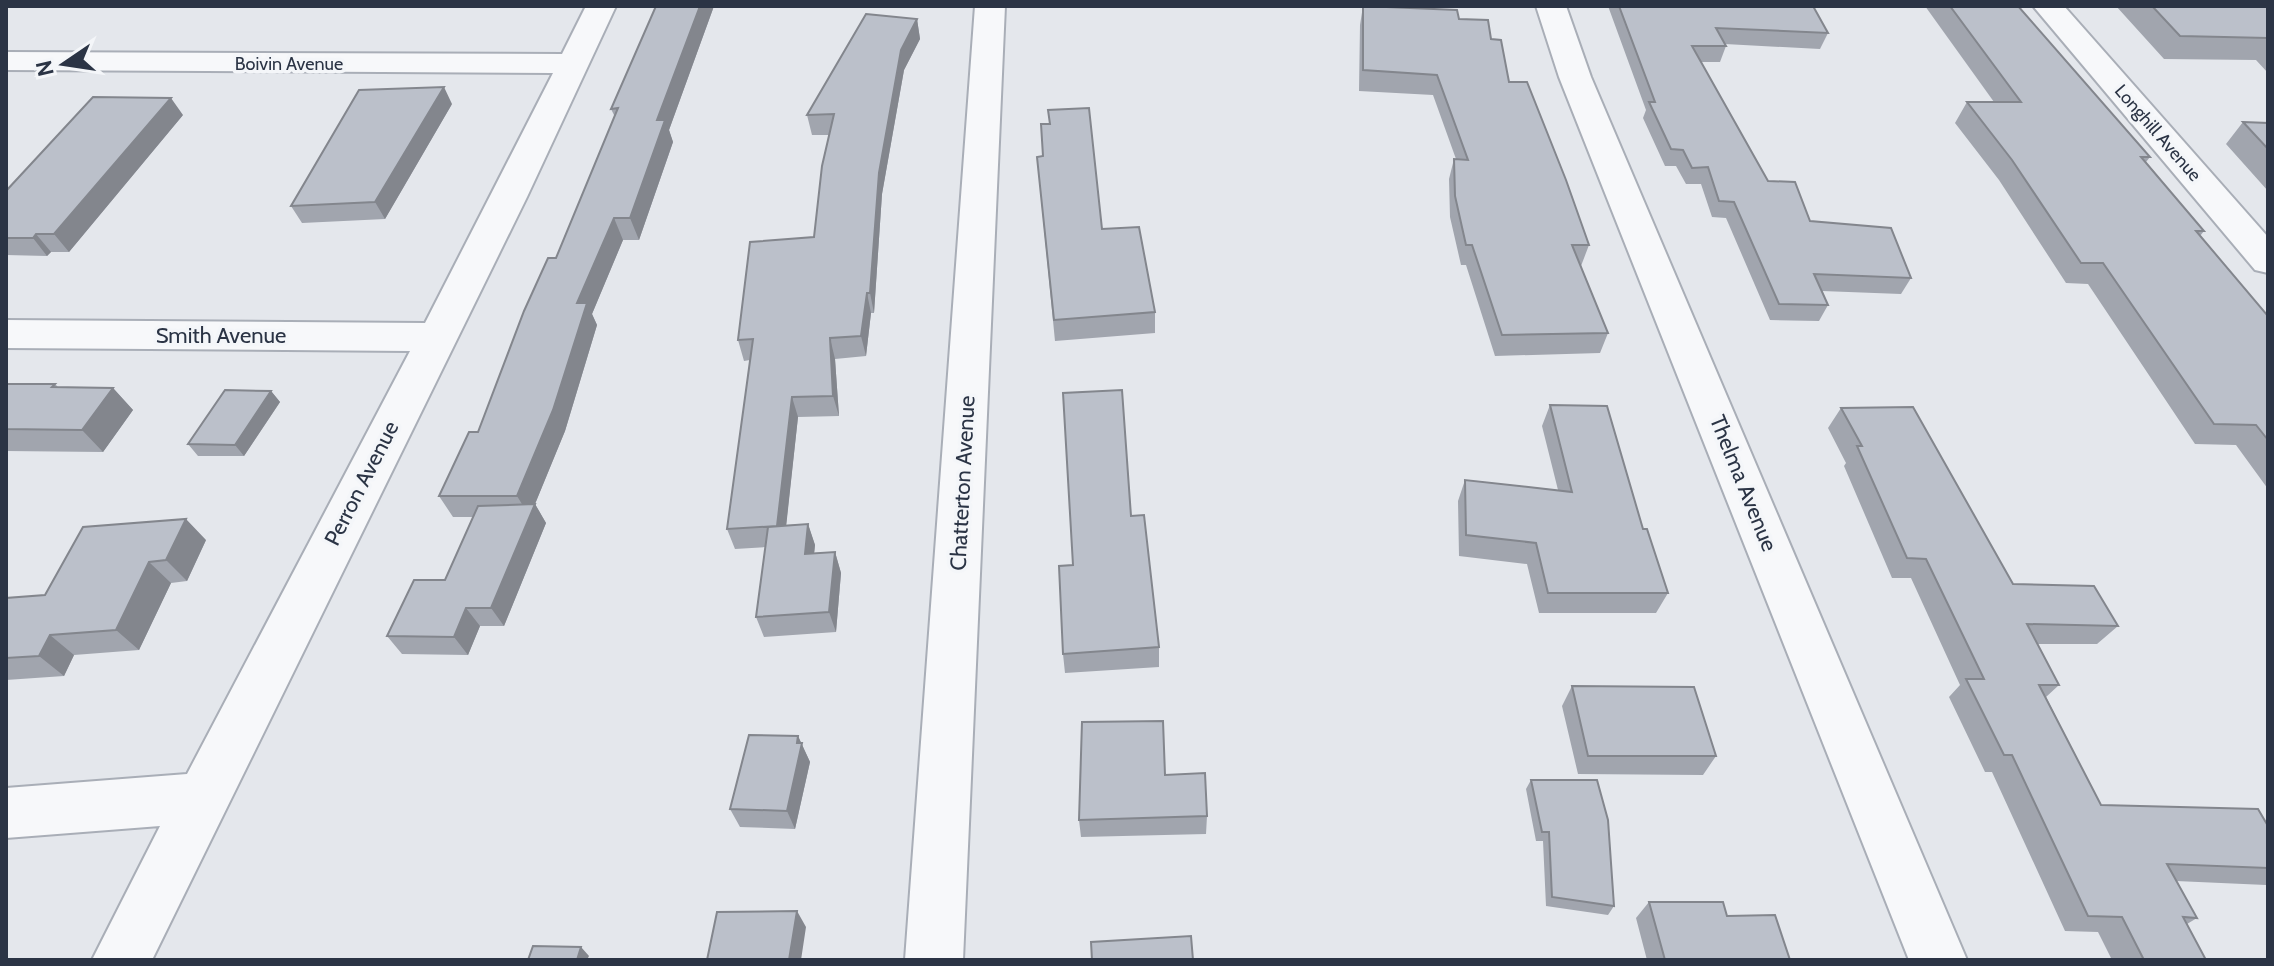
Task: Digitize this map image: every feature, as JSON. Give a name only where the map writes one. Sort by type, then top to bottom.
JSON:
[{"type":"street","name":"Perron Avenue","points":[[121,960],[601,6]]},
{"type":"street","name":"Chatterton Avenue","points":[[934,960],[990,6]]},
{"type":"street","name":"Thelma Avenue","points":[[1551,6],[1575,77],[1720,423],[1938,960]]},
{"type":"street","name":"Longhill Avenue","points":[[2048,6],[2268,261]]},
{"type":"street","name":"Boivin Avenue","points":[[6,61],[572,64]]},
{"type":"street","name":"Smith Avenue","points":[[6,334],[437,337]]},
{"type":"street","points":[[6,813],[201,798]]},
{"type":"building","points":[[656,6],[700,6],[657,120],[665,120],[630,218],[614,218],[577,303],[587,303],[553,410],[517,496],[439,496],[469,432],[478,432],[524,311],[548,258],[556,258],[618,108],[611,109]]},
{"type":"building","points":[[1363,6],[1457,10],[1459,19],[1488,20],[1491,39],[1501,40],[1509,82],[1527,82],[1566,180],[1589,245],[1572,245],[1608,333],[1502,335],[1472,245],[1466,245],[1455,196],[1454,159],[1468,160],[1437,75],[1363,70]]},
{"type":"building","points":[[1619,6],[1813,6],[1828,33],[1716,28],[1726,46],[1692,46],[1768,181],[1795,182],[1810,221],[1891,228],[1911,278],[1814,274],[1828,305],[1779,304],[1734,202],[1719,201],[1708,167],[1692,168],[1683,150],[1671,149],[1649,102],[1655,102]]},
{"type":"building","points":[[1950,6],[2018,6],[2150,157],[2141,157],[2204,231],[2196,231],[2268,316],[2268,440],[2256,425],[2214,424],[2103,263],[2081,263],[2012,160],[1967,102],[2021,102]]},
{"type":"building","points":[[2152,6],[2268,6],[2268,38],[2180,36]]},
{"type":"building","points":[[866,14],[917,19],[901,50],[879,173],[870,293],[867,293],[861,336],[830,338],[833,396],[792,397],[777,526],[727,529],[753,339],[738,340],[750,242],[814,237],[822,166],[834,114],[807,115]]},
{"type":"building","points":[[444,87],[375,202],[291,206],[359,90]]},
{"type":"building","points":[[93,97],[171,98],[54,234],[6,238],[6,191]]},
{"type":"building","points":[[1089,108],[1102,229],[1139,227],[1155,312],[1054,320],[1037,157],[1043,156],[1041,124],[1050,124],[1048,110]]},
{"type":"building","points":[[2243,122],[2268,123],[2268,149]]},
{"type":"building","points":[[6,384],[113,388],[82,430],[6,429]]},
{"type":"building","points":[[225,390],[271,391],[235,445],[188,444]]},
{"type":"building","points":[[1122,390],[1131,516],[1144,515],[1159,647],[1063,654],[1059,566],[1073,565],[1063,393]]},
{"type":"building","points":[[1550,405],[1607,406],[1643,529],[1647,529],[1668,593],[1548,593],[1536,543],[1466,535],[1465,480],[1572,492]]},
{"type":"building","points":[[1913,407],[2013,584],[2094,586],[2118,626],[2027,624],[2059,685],[2039,685],[2101,805],[2258,809],[2268,826],[2268,868],[2167,864],[2197,918],[2183,917],[2206,960],[2144,960],[2122,917],[2088,916],[2012,755],[2004,755],[1966,679],[1984,679],[1926,559],[1907,558],[1857,446],[1862,446],[1841,408]]},
{"type":"building","points":[[535,504],[491,608],[466,608],[454,637],[387,636],[414,580],[445,580],[478,506]]},
{"type":"building","points":[[186,519],[166,560],[149,562],[116,630],[50,635],[39,656],[6,658],[6,598],[45,595],[83,527]]},
{"type":"building","points":[[808,524],[805,554],[835,552],[829,612],[756,617],[768,527]]},
{"type":"building","points":[[1572,686],[1694,687],[1716,756],[1588,756]]},
{"type":"building","points":[[1163,721],[1165,775],[1205,773],[1207,816],[1079,820],[1082,722]]},
{"type":"building","points":[[749,735],[798,736],[797,743],[802,743],[787,811],[730,809]]},
{"type":"building","points":[[1531,780],[1597,780],[1608,820],[1614,906],[1552,897],[1549,832],[1542,832]]},
{"type":"building","points":[[1649,902],[1723,902],[1727,916],[1775,915],[1790,960],[1665,960]]},
{"type":"building","points":[[797,911],[789,960],[707,960],[717,912]]},
{"type":"building","points":[[1191,936],[1193,960],[1092,960],[1091,942]]},
{"type":"building","points":[[533,946],[581,947],[577,960],[528,960]]}]
